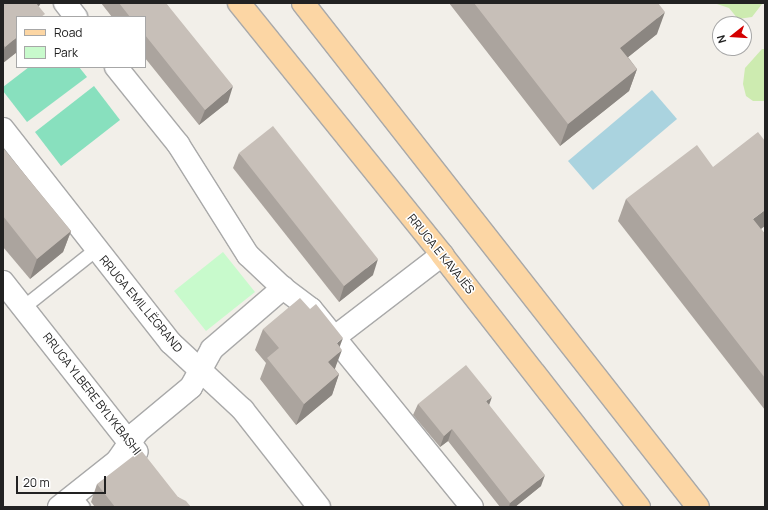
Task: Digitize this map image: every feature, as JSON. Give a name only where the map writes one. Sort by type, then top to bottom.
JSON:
[{"type":"main road","name":"RRUGA E KAVAJËS","points":[[239,3],[442,255],[639,507]]},
{"type":"main road","points":[[303,3],[698,507]]},
{"type":"street","points":[[64,3],[75,16]]},
{"type":"street","points":[[117,68],[178,144],[248,255],[283,288],[311,310],[335,337],[472,507]]},
{"type":"street","name":"RRUGA EMIL LËGRAND","points":[[3,129],[171,343],[243,410],[320,507]]},
{"type":"street","points":[[335,337],[442,255]]},
{"type":"street","name":"RRUGA YLBERE BYLYKBASHI","points":[[3,282],[148,466]]},
{"type":"street","points":[[72,503],[117,461],[137,432],[191,387],[212,349],[283,288]]},
{"type":"lane","points":[[23,307],[96,249]]},
{"type":"green space","points":[[714,3],[762,3],[752,17],[736,16],[729,8]]},
{"type":"green space","points":[[762,49],[765,49],[765,101],[753,101],[746,96],[743,84],[745,68]]},
{"type":"green space","points":[[28,68],[80,68],[87,77],[27,122],[3,91],[3,87]]},
{"type":"green space","points":[[94,86],[120,120],[61,166],[35,132]]},
{"type":"green space","points":[[223,252],[255,292],[206,331],[174,291]]},
{"type":"water","points":[[652,90],[677,119],[593,190],[568,161]]},
{"type":"building","points":[[3,3],[36,3],[45,14],[42,16],[16,16],[16,38],[5,47],[3,44]]},
{"type":"building","points":[[119,3],[166,3],[233,86],[205,110],[146,36],[146,16],[129,16]]},
{"type":"building","points":[[474,3],[658,3],[665,12],[620,48],[637,69],[568,124]]},
{"type":"building","points":[[273,126],[378,259],[344,286],[239,153]]},
{"type":"building","points":[[758,132],[765,141],[765,210],[753,219],[765,234],[765,378],[626,199],[697,145],[713,167]]},
{"type":"building","points":[[3,148],[71,231],[37,259],[3,216]]},
{"type":"building","points":[[300,298],[310,309],[316,304],[343,338],[337,343],[342,350],[328,362],[339,374],[304,404],[267,358],[279,348],[263,329]]},
{"type":"building","points":[[466,365],[492,397],[486,401],[545,475],[510,503],[452,429],[444,436],[418,404]]},
{"type":"building","points":[[141,450],[178,497],[186,501],[191,507],[115,507],[97,484]]}]
